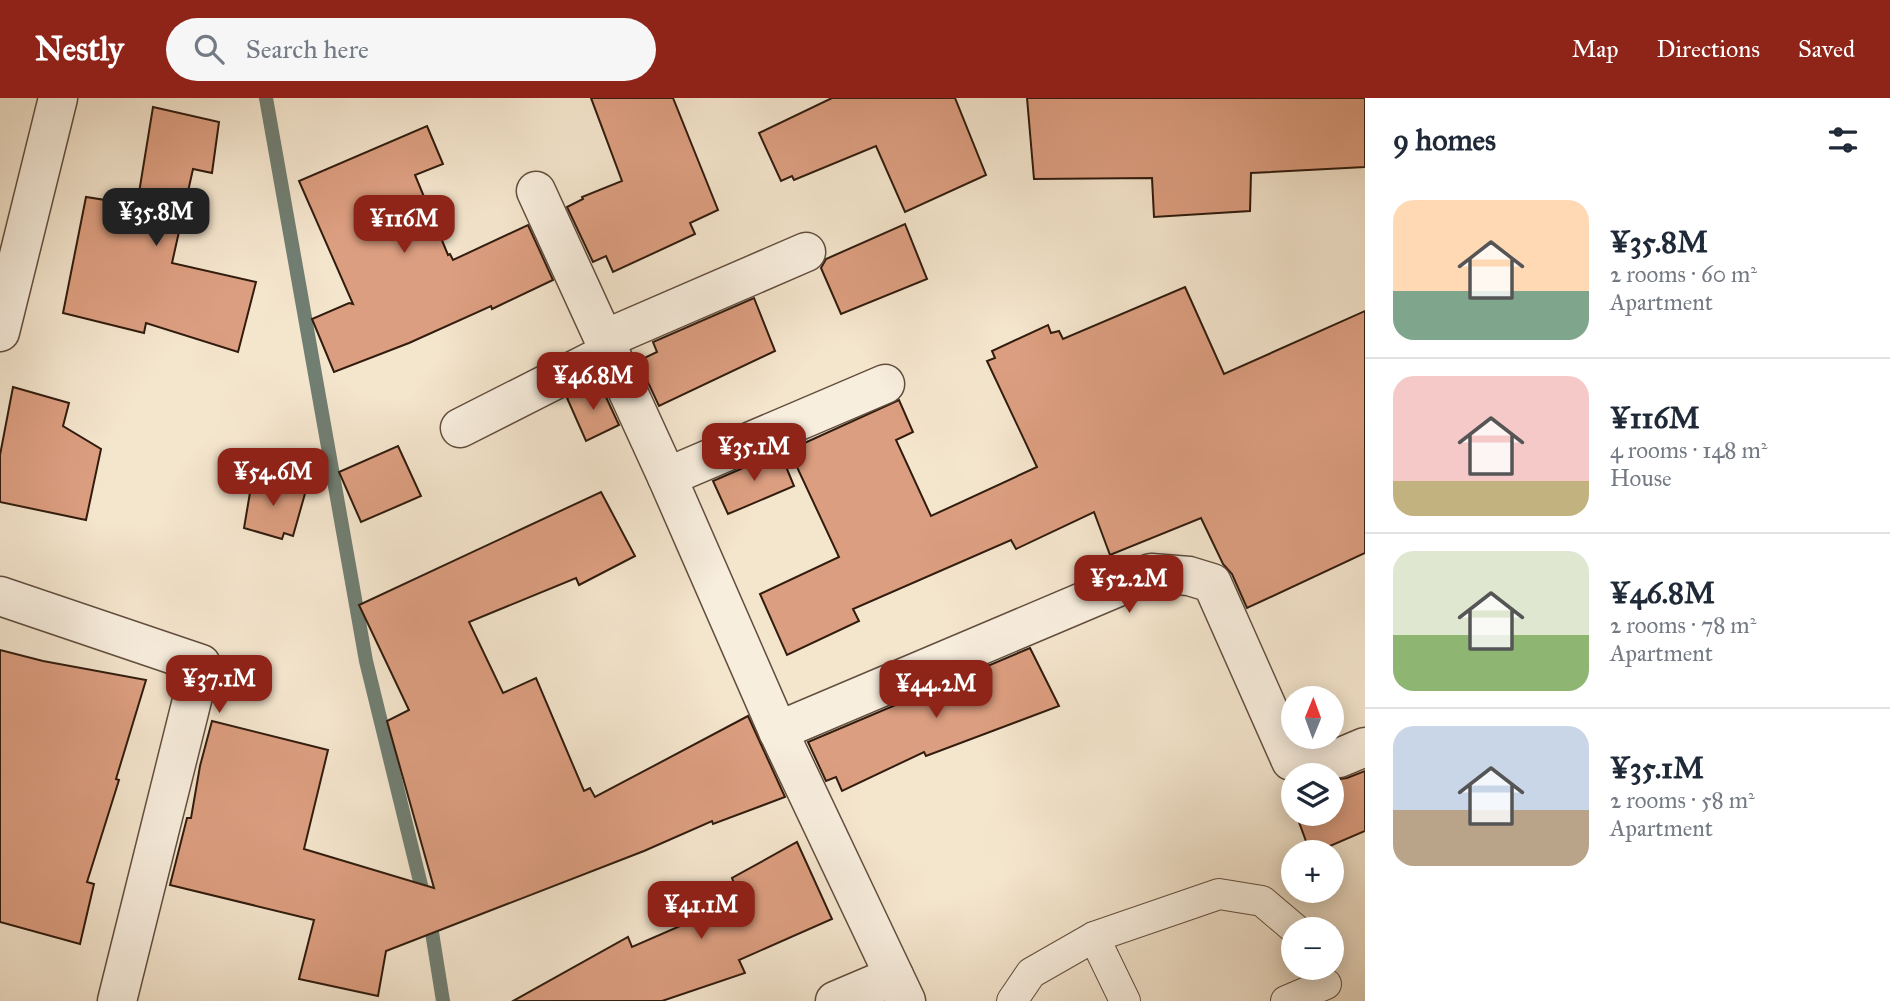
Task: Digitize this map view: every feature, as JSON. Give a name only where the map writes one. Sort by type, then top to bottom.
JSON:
[{"type":"street","points":[[0,332],[58,98]]},
{"type":"street","points":[[536,191],[667,477],[778,731],[900,988],[835,1001]]},
{"type":"street","points":[[460,428],[608,346],[806,252]]},
{"type":"street","points":[[667,477],[885,384]]},
{"type":"street","points":[[778,731],[1151,573],[1189,576],[1212,583],[1291,761],[1339,758],[1365,747]]},
{"type":"street","points":[[0,596],[201,664],[117,1001]]},
{"type":"lane","points":[[1012,1001],[1031,973],[1094,937],[1219,894],[1262,901],[1281,917]]},
{"type":"lane","points":[[1094,937],[1125,1001]]},
{"type":"lane","points":[[1286,1001],[1326,984]]},
{"type":"building","points":[[591,98],[673,98],[718,210],[690,223],[695,234],[613,272],[606,256],[593,262],[567,207],[583,199],[582,197],[622,181]]},
{"type":"building","points":[[832,98],[955,98],[986,175],[905,212],[876,146],[794,180],[792,176],[781,181],[759,133]]},
{"type":"building","points":[[1027,98],[1365,98],[1365,167],[1251,173],[1250,211],[1154,217],[1152,178],[1034,179]]},
{"type":"building","points":[[153,107],[219,122],[212,173],[193,169],[172,263],[256,282],[238,352],[146,323],[144,333],[63,313],[86,197],[137,205]]},
{"type":"building","points":[[427,126],[443,164],[415,175],[448,255],[450,254],[453,260],[528,225],[553,280],[492,309],[491,306],[409,343],[334,372],[312,319],[349,303],[353,304],[299,181]]},
{"type":"building","points":[[905,224],[927,279],[841,314],[821,268],[826,259]]},
{"type":"building","points":[[1185,287],[1224,374],[1365,311],[1365,553],[1247,608],[1232,574],[1223,564],[1201,518],[1110,555],[1094,512],[1016,549],[1011,540],[853,609],[859,621],[787,655],[760,594],[839,557],[789,450],[899,400],[913,432],[896,440],[931,516],[1037,467],[987,361],[995,358],[992,351],[1048,325],[1051,333],[1059,331],[1063,339]]},
{"type":"building","points":[[754,298],[775,351],[659,406],[638,361],[657,352],[653,342]]},
{"type":"building","points":[[599,382],[619,425],[586,441],[567,398]]},
{"type":"building","points":[[13,387],[69,403],[63,426],[101,449],[86,520],[0,502],[0,455]]},
{"type":"building","points":[[398,446],[421,496],[361,522],[339,472]]},
{"type":"building","points":[[780,452],[794,486],[728,514],[713,481]]},
{"type":"building","points":[[253,475],[306,490],[293,536],[284,533],[282,539],[244,528]]},
{"type":"building","points":[[601,492],[635,556],[579,585],[576,578],[469,622],[503,693],[536,678],[584,791],[590,788],[595,797],[748,716],[785,797],[713,824],[712,821],[644,851],[386,951],[378,996],[299,979],[314,920],[170,885],[187,818],[191,818],[200,766],[212,721],[328,750],[304,849],[434,888],[387,721],[409,710],[359,605]]},
{"type":"building","points":[[1030,648],[1059,706],[926,756],[924,752],[842,791],[836,777],[826,781],[808,742]]},
{"type":"building","points":[[0,650],[43,661],[146,680],[116,779],[119,780],[87,882],[94,884],[80,944],[0,922]]},
{"type":"building","points":[[1365,771],[1365,831],[1344,840],[1306,840],[1300,826],[1344,826],[1344,778]]},
{"type":"building","points":[[797,842],[832,919],[739,960],[745,973],[662,1001],[513,1001],[628,937],[632,947],[740,900],[732,878]]},
{"type":"waterway","points":[[266,98],[366,661],[431,926],[443,1001]]}]
